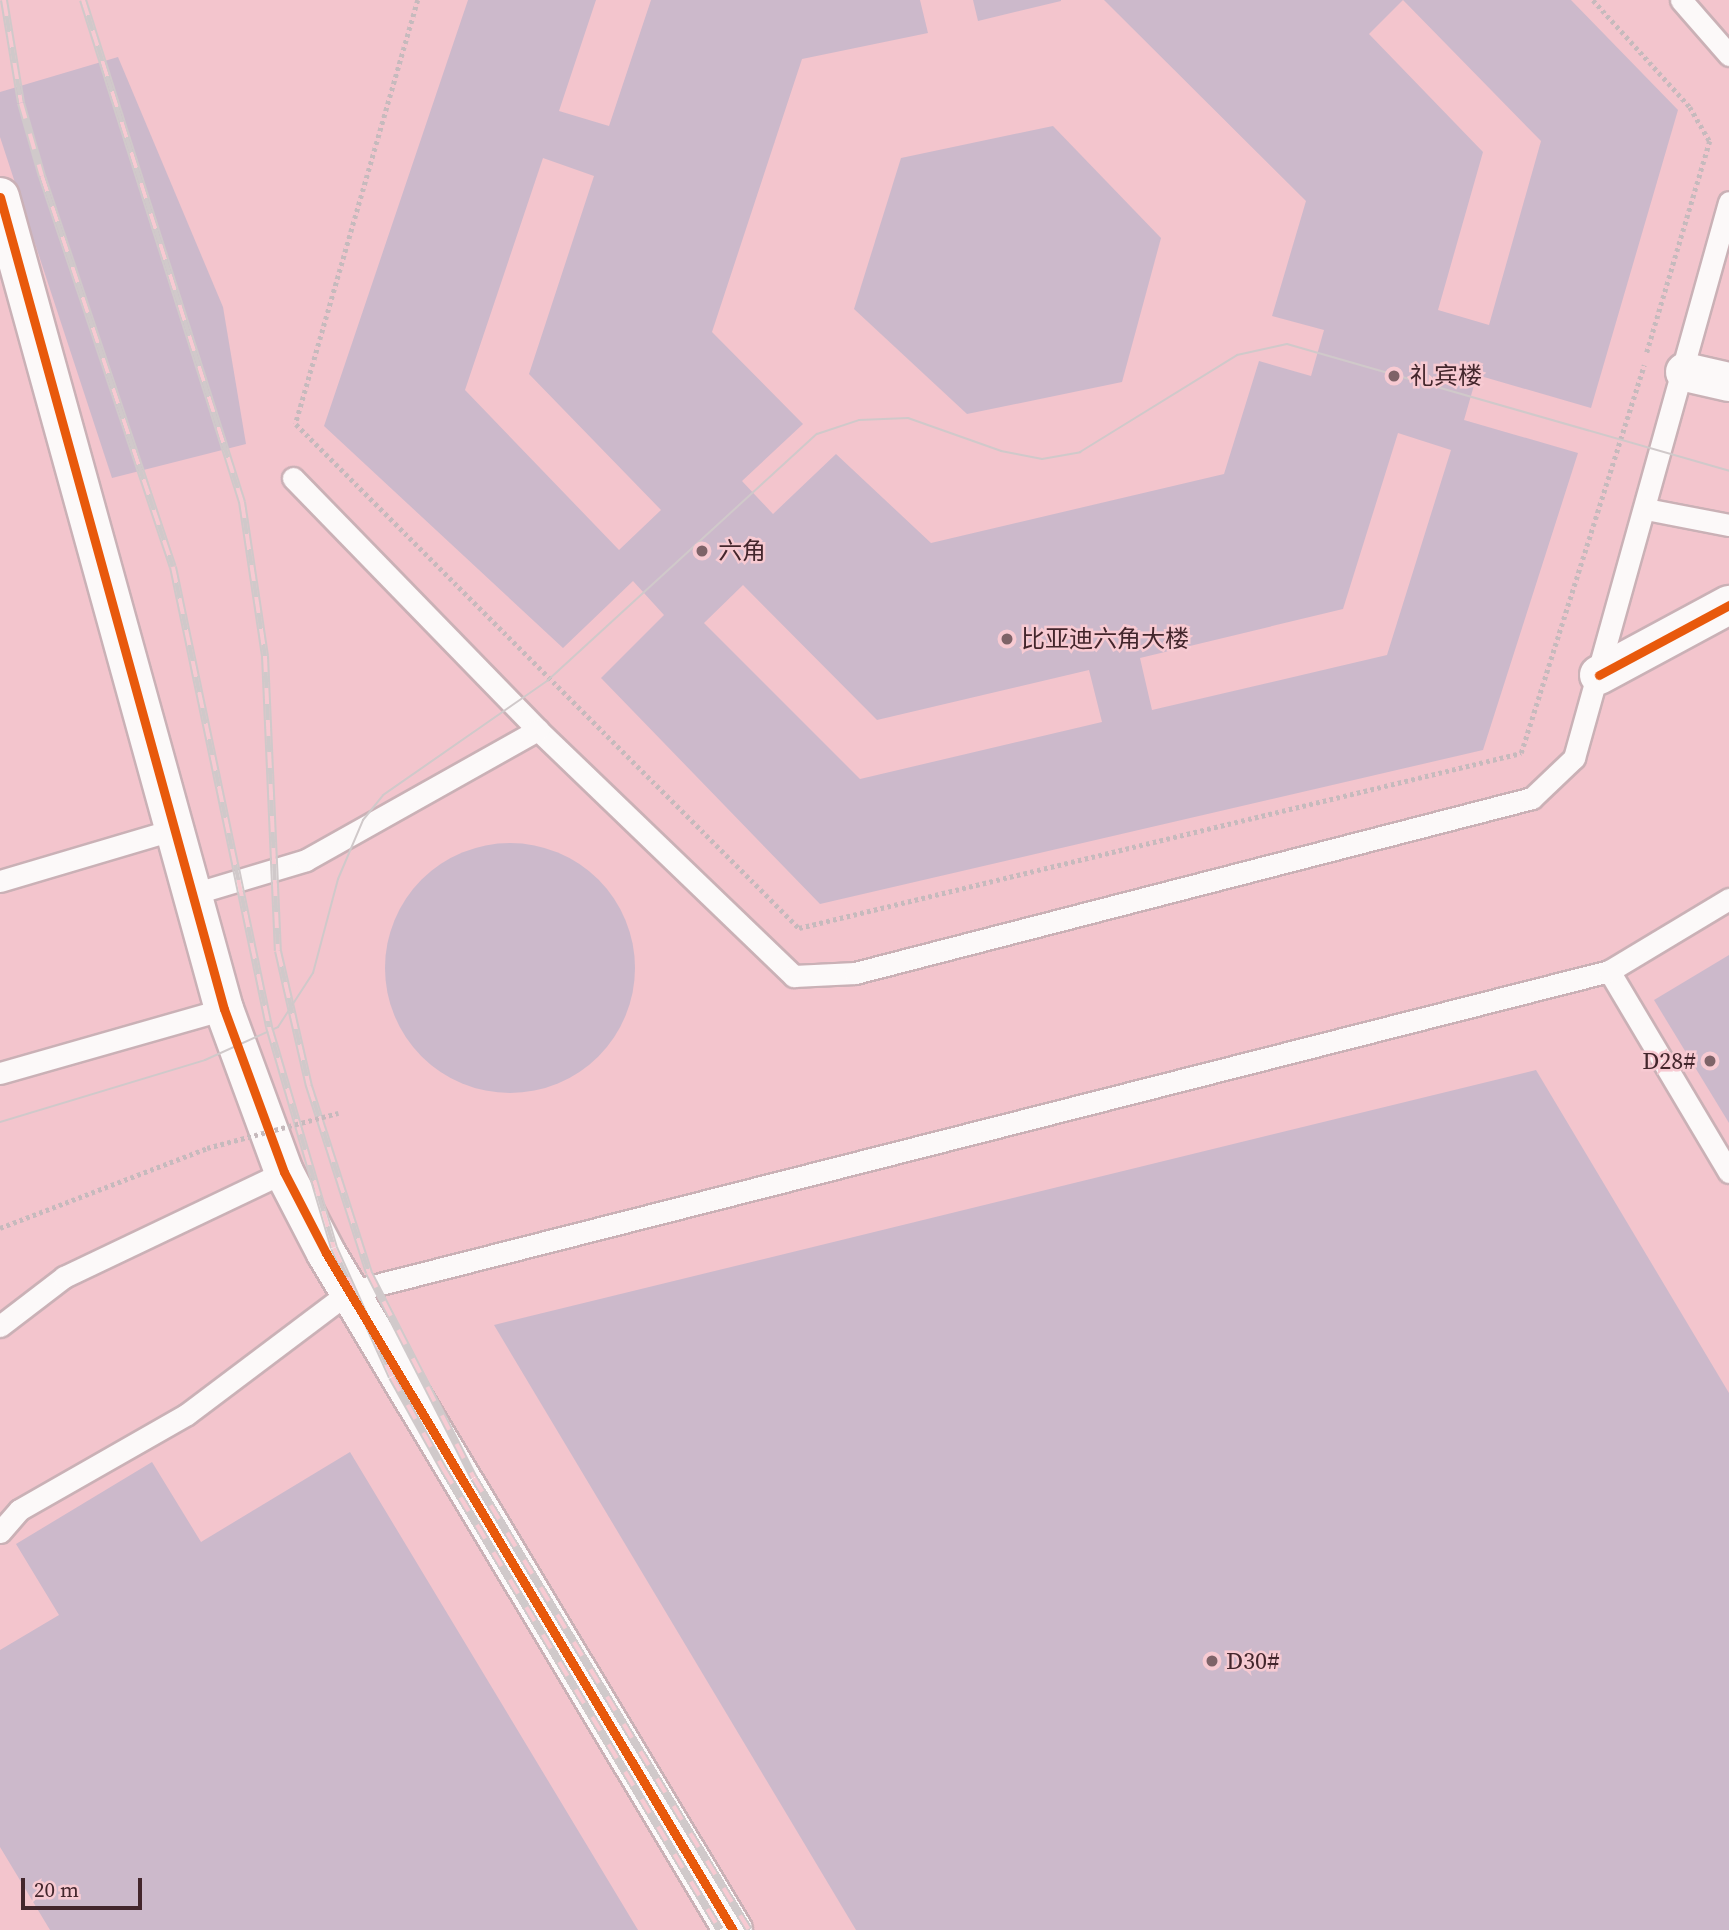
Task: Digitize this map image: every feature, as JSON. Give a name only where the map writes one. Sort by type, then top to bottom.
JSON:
[{"type":"street","points":[[0,197],[224,1009],[285,1172],[349,1292],[733,1930]]},
{"type":"street","points":[[1685,372],[1729,382]]},
{"type":"street","points":[[1599,675],[1729,606]]},
{"type":"lane","points":[[1681,0],[1729,55]]},
{"type":"lane","points":[[293,478],[538,730],[794,976],[855,973],[1532,798],[1574,758],[1685,372],[1729,202]]},
{"type":"lane","points":[[1646,509],[1729,525]]},
{"type":"lane","points":[[193,894],[306,860],[538,730]]},
{"type":"lane","points":[[0,881],[175,829]]},
{"type":"lane","points":[[0,1532],[19,1510],[187,1414],[349,1292],[1609,971],[1729,899]]},
{"type":"lane","points":[[1609,971],[1729,1172]]},
{"type":"lane","points":[[0,1073],[224,1009]]},
{"type":"lane","points":[[0,1326],[64,1277],[285,1172]]},
{"type":"path","points":[[418,0],[296,424],[799,928],[1521,753],[1710,141],[1690,107],[1593,0]]},
{"type":"path","points":[[0,1228],[207,1148],[338,1113]]},
{"type":"shaded area","points":[[0,0],[1729,0],[1729,1930],[0,1930]]},
{"type":"building","points":[[468,0],[596,0],[559,111],[609,126],[651,0],[920,0],[928,33],[802,59],[712,332],[803,424],[742,481],[773,514],[836,454],[931,543],[1224,474],[1259,361],[1311,376],[1324,330],[1272,316],[1306,201],[1104,0],[1403,0],[1571,0],[1678,110],[1591,408],[1477,375],[1464,420],[1578,453],[1483,750],[820,904],[601,678],[664,615],[633,581],[563,648],[324,426]],"holes":[[[1403,0],[1541,141],[1489,325],[1438,310],[1483,152],[1369,34]],[[543,158],[594,176],[529,374],[661,510],[619,550],[465,390]],[[1398,433],[1451,450],[1387,655],[1152,710],[1140,658],[1343,609]],[[743,585],[877,720],[1089,670],[1102,722],[860,779],[704,623]]]},
{"type":"building","points":[[973,0],[1061,0],[1061,1],[978,21]]},
{"type":"building","points":[[118,57],[223,307],[246,444],[112,478],[0,137],[0,92]]},
{"type":"building","points":[[1053,126],[1161,238],[1122,382],[967,414],[854,309],[901,158]]},
{"type":"building","points":[[498,843],[522,843],[558,852],[599,879],[626,920],[633,944],[633,992],[626,1016],[599,1057],[558,1084],[522,1093],[498,1093],[462,1084],[421,1057],[394,1016],[385,980],[385,956],[394,920],[421,879],[462,852]]},
{"type":"building","name":"D28#","points":[[1729,955],[1729,1123],[1654,1000]]},
{"type":"building","name":"D30#","points":[[1536,1070],[1729,1393],[1729,1930],[856,1930],[494,1325]]},
{"type":"building","points":[[350,1452],[638,1930],[50,1930],[0,1847],[0,1650],[59,1615],[16,1544],[152,1462],[201,1542]]},
{"type":"tram line","points":[[0,1122],[205,1060],[278,1027],[313,973],[338,879],[363,820],[383,795],[547,681],[817,434],[859,420],[908,418],[1001,451],[1042,459],[1080,452],[1237,355],[1287,344],[1729,471]]},
{"type":"railway","points":[[4,0],[21,103],[42,176],[173,567],[269,1027],[334,1248],[392,1377],[444,1470],[720,1930]]},
{"type":"railway","points":[[83,0],[242,502],[265,656],[278,951],[309,1086],[369,1273],[474,1478],[749,1930]]},
{"type":"cycle path","points":[[0,197],[224,1009],[284,1172],[326,1253],[733,1930]]},
{"type":"cycle path","points":[[1599,675],[1729,605]]},
{"type":"place","name":"礼宾楼","points":[[1394,376]]},
{"type":"place","name":"六角","points":[[702,551]]},
{"type":"place","name":"比亚迪六角大楼","points":[[1007,639]]},
{"type":"place","name":"D28#","points":[[1710,1061]]},
{"type":"place","name":"D30#","points":[[1212,1661]]}]
